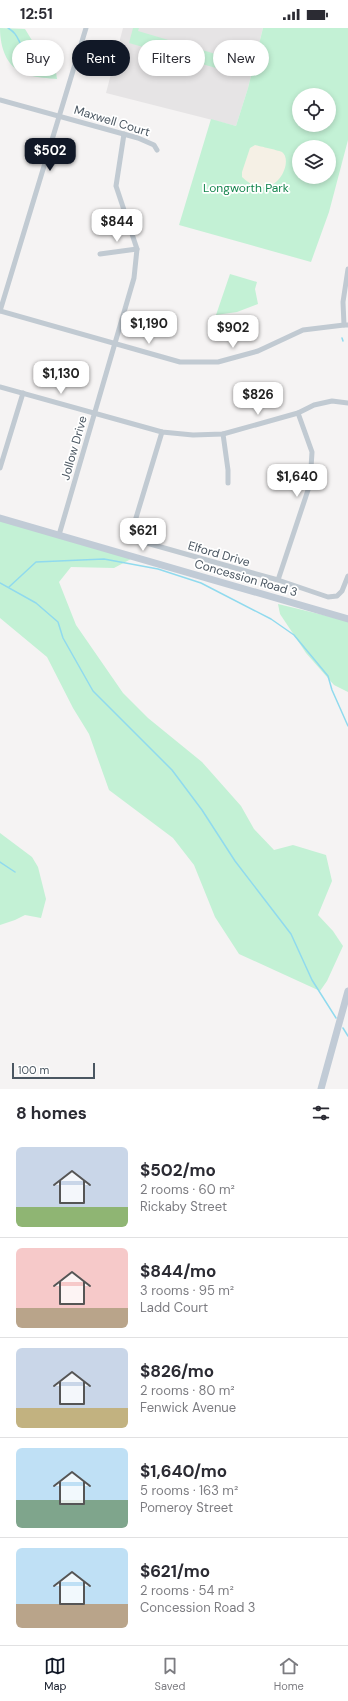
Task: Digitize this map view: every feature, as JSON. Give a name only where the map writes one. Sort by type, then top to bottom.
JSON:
[{"type":"street","points":[[86,28],[58,116],[0,311],[180,362],[218,362],[258,351],[303,330],[346,325],[343,302],[348,269]]},
{"type":"street","name":"Maxwell Court","points":[[0,100],[124,134],[154,145],[157,150]]},
{"type":"street","name":"Jollow Drive","points":[[59,535],[134,278],[137,249],[116,186],[124,134]]},
{"type":"street","points":[[100,254],[137,249]]},
{"type":"street","points":[[0,387],[162,432],[193,435],[223,434],[298,414],[314,405],[332,401],[348,403]]},
{"type":"street","points":[[0,468],[23,394]]},
{"type":"street","points":[[278,580],[310,484],[312,452],[298,414]]},
{"type":"street","name":"Elford Drive","points":[[162,432],[132,531],[136,540],[278,580],[328,596],[338,596],[342,591],[348,576]]},
{"type":"street","points":[[223,434],[228,470],[228,483]]},
{"type":"street","name":"Concession Road 3","points":[[0,518],[348,619]]},
{"type":"street","points":[[321,1089],[348,991]]},
{"type":"shaded area","points":[[123,28],[263,28],[260,40],[213,40],[213,76],[251,76],[236,126],[106,93],[110,76],[130,76],[130,40],[120,40]]},
{"type":"green space","points":[[0,28],[25,29],[32,40],[12,40],[12,65],[3,50]]},
{"type":"green space","points":[[133,28],[139,28],[138,31],[168,40],[138,40],[138,46],[130,43]]},
{"type":"green space","name":"Longworth Park","points":[[263,28],[348,28],[348,140],[329,212],[311,262],[179,225],[211,119],[236,126],[251,76],[269,76],[269,40],[260,40]]},
{"type":"green space","points":[[205,51],[213,53],[213,67],[205,65]]},
{"type":"green space","points":[[32,76],[57,76],[57,79]]},
{"type":"green space","points":[[230,274],[257,282],[255,289],[258,304],[237,312],[216,315]]},
{"type":"green space","points":[[0,516],[131,559],[114,568],[71,567],[59,582],[76,625],[123,693],[148,718],[202,762],[241,806],[254,829],[274,850],[293,845],[326,855],[332,881],[318,915],[333,931],[343,946],[327,981],[320,991],[239,954],[215,917],[194,865],[173,838],[109,790],[89,734],[73,708],[47,657],[0,618]]},
{"type":"green space","points":[[278,604],[348,621],[348,692],[334,685],[306,653],[280,614]]},
{"type":"green space","points":[[0,833],[32,857],[38,867],[46,899],[41,918],[25,915],[0,925]]},
{"type":"sand","points":[[255,145],[281,151],[285,157],[286,164],[283,172],[279,179],[272,185],[264,187],[253,185],[242,177],[242,172],[250,148]]},
{"type":"waterway","points":[[8,28],[15,34],[18,40]]},
{"type":"waterway","points":[[9,587],[36,562],[104,559],[158,569],[201,583],[271,619],[294,635],[328,676],[332,690],[348,726]]},
{"type":"waterway","points":[[0,583],[36,603],[58,622],[63,638],[93,691],[172,770],[202,810],[235,861],[291,934],[312,980],[336,1018]]},
{"type":"waterway","points":[[0,862],[15,872]]},
{"type":"waterway","points":[[343,1028],[348,1036]]}]
